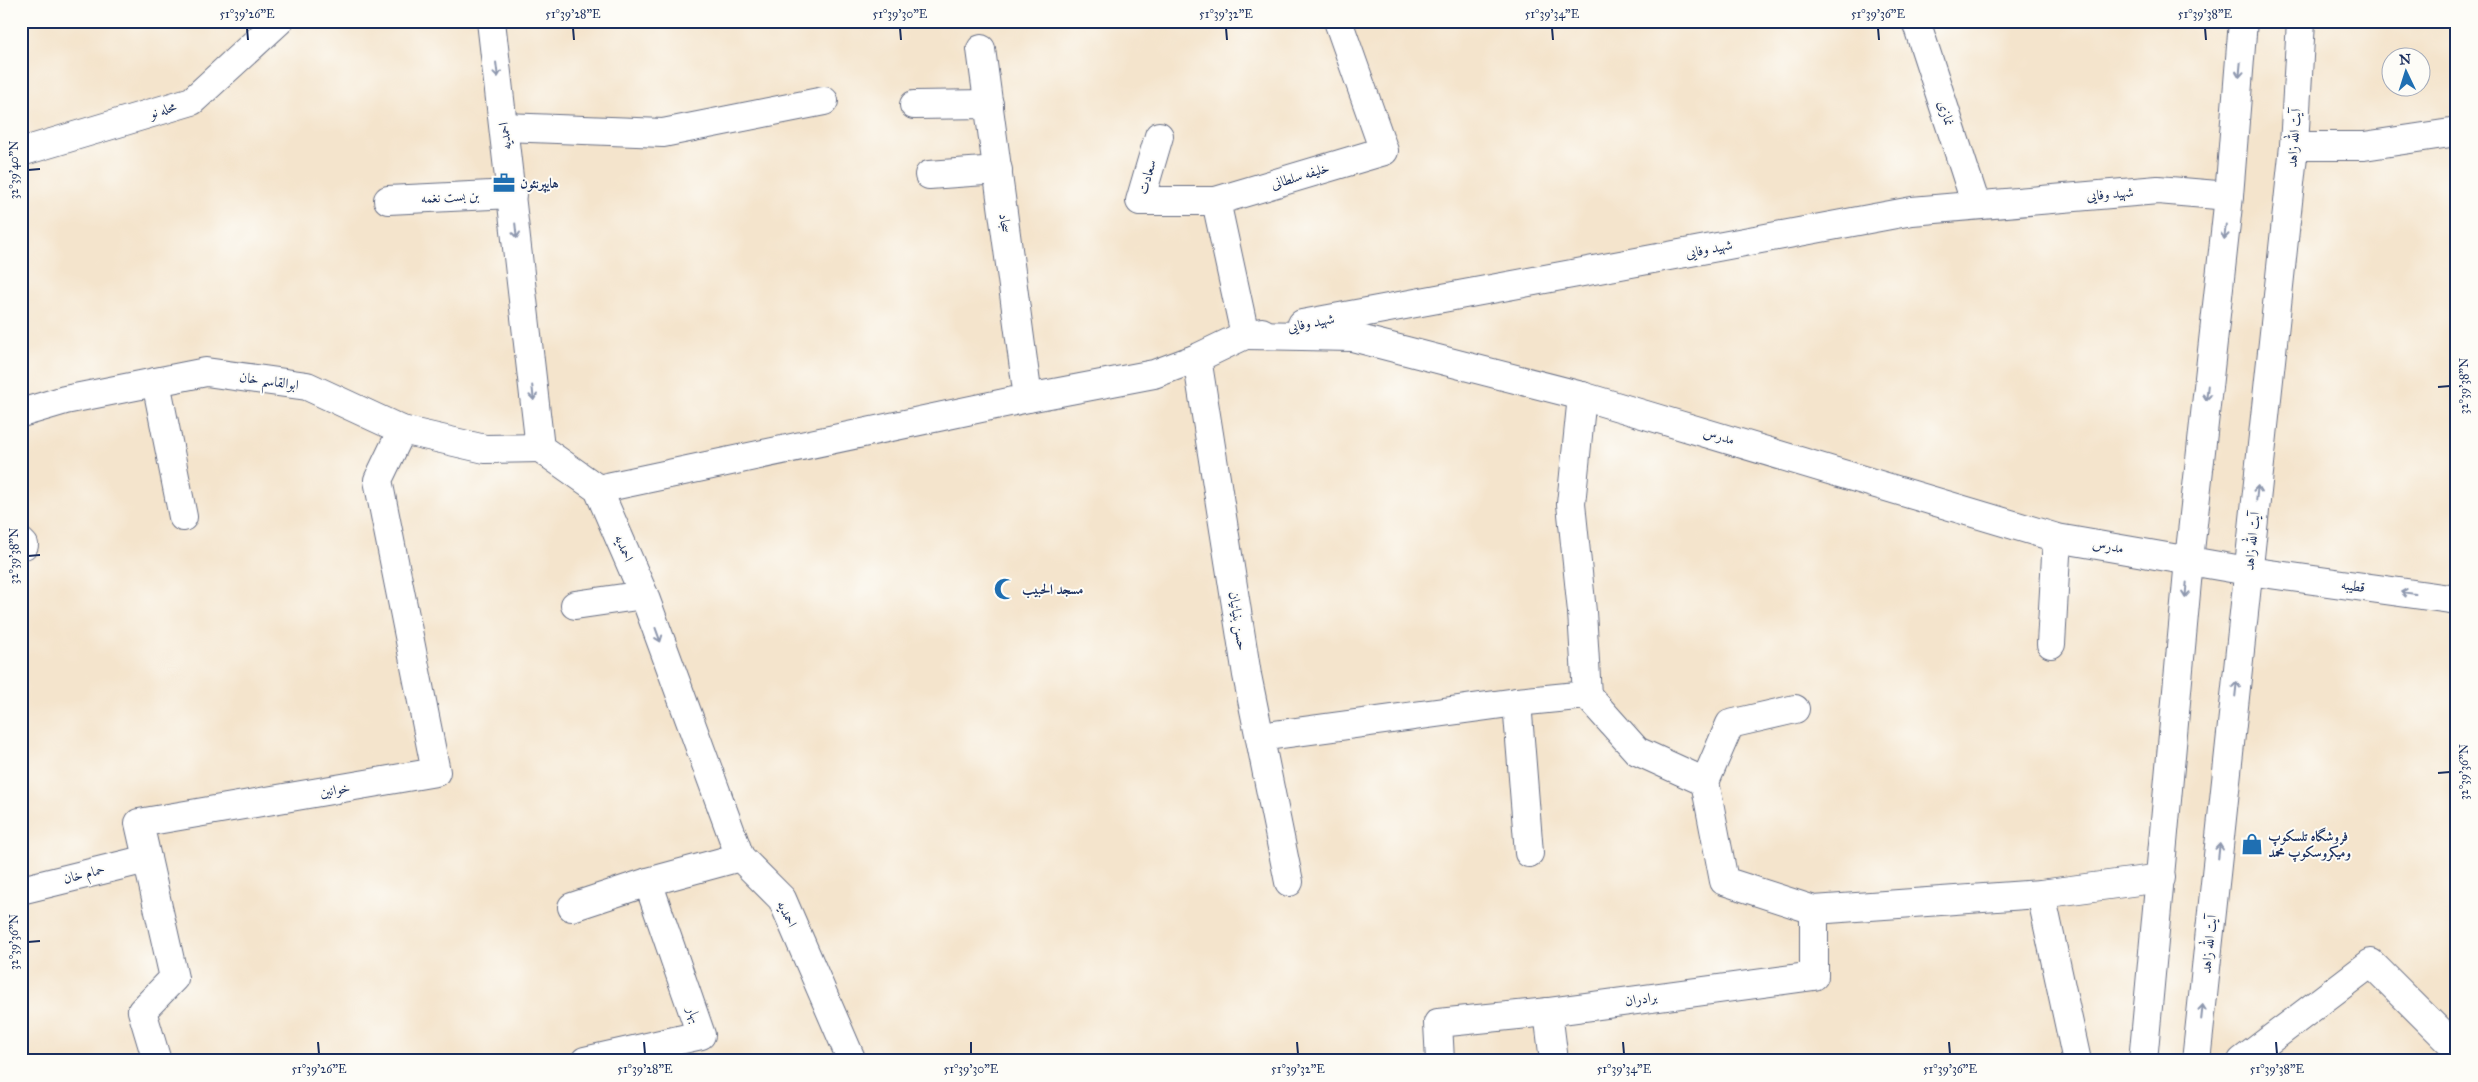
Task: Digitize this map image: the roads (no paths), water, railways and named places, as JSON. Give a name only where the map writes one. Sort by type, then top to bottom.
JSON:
[{"type":"street","name":"محله نو","points":[[21,152],[192,101],[279,21]]},
{"type":"street","name":"احمدیه","points":[[491,21],[540,448]]},
{"type":"street","name":"خلیفه سلطانی","points":[[1216,201],[1384,151],[1339,21]]},
{"type":"street","name":"نمازی","points":[[1916,21],[1976,205]]},
{"type":"street","points":[[2143,1061],[2189,560],[2229,196],[2244,21]]},
{"type":"street","name":"آیت الله زاهد","points":[[2196,1061],[2294,146],[2301,21]]},
{"type":"street","name":"سجاد","points":[[981,49],[1028,398]]},
{"type":"street","points":[[504,127],[662,133],[824,101]]},
{"type":"street","points":[[914,105],[989,104]]},
{"type":"street","points":[[2294,146],[2364,146],[2457,132]]},
{"type":"street","name":"سعادت","points":[[1159,136],[1140,202],[1216,201]]},
{"type":"street","points":[[929,175],[998,170]]},
{"type":"street","name":"شهید وفایی","points":[[1197,358],[1245,335],[1912,211],[2158,190],[2229,196]]},
{"type":"street","name":"بن بست نغمه","points":[[388,200],[512,194]]},
{"type":"street","points":[[1216,201],[1245,335]]},
{"type":"street","name":"مدرس","points":[[1245,335],[1352,337],[1582,396],[2058,538],[2248,571]]},
{"type":"street","points":[[540,448],[598,489],[1028,398],[1154,374],[1197,358]]},
{"type":"street","name":"حسن بنیانیان","points":[[1197,358],[1247,675],[1289,882]]},
{"type":"street","name":"ابوالقاسم خان","points":[[21,413],[64,400],[206,372],[307,386],[402,430],[486,449],[540,448]]},
{"type":"street","points":[[156,382],[182,517]]},
{"type":"street","points":[[1582,396],[1571,504],[1582,612],[1587,695],[1637,751],[1704,782]]},
{"type":"street","name":"خوانین","points":[[157,1061],[142,1011],[174,978],[139,823],[436,772],[378,480],[402,430]]},
{"type":"street","name":"احمدیه","points":[[598,489],[644,595],[740,857],[782,899],[852,1061]]},
{"type":"street","points":[[2051,644],[2058,538]]},
{"type":"street","name":"قطیبه","points":[[2248,571],[2457,600]]},
{"type":"street","points":[[575,606],[644,595]]},
{"type":"street","points":[[1260,737],[1518,702],[1587,695]]},
{"type":"street","points":[[1518,702],[1529,853]]},
{"type":"street","points":[[1795,709],[1730,724],[1704,782],[1724,881],[1814,910],[2041,894],[2161,878]]},
{"type":"street","points":[[572,907],[648,882],[740,857]]},
{"type":"street","name":"حمام خان","points":[[21,890],[146,859]]},
{"type":"street","name":"بهار","points":[[585,1061],[701,1035],[648,882]]},
{"type":"street","points":[[2041,894],[2077,1061]]},
{"type":"street","name":"برادران","points":[[1440,1061],[1438,1024],[1548,1012],[1814,976],[1814,910]]},
{"type":"street","points":[[2242,1061],[2372,963],[2457,1049]]},
{"type":"street","points":[[1548,1012],[1554,1061]]},
{"type":"place","name":"هایپرنئون","points":[[504,183]]},
{"type":"place","name":"مسجد الحبیب","points":[[1005,589]]},
{"type":"place","name":"فروشگاه تلسکوپ ومیکروسکوپ محمد","points":[[2252,844]]}]
